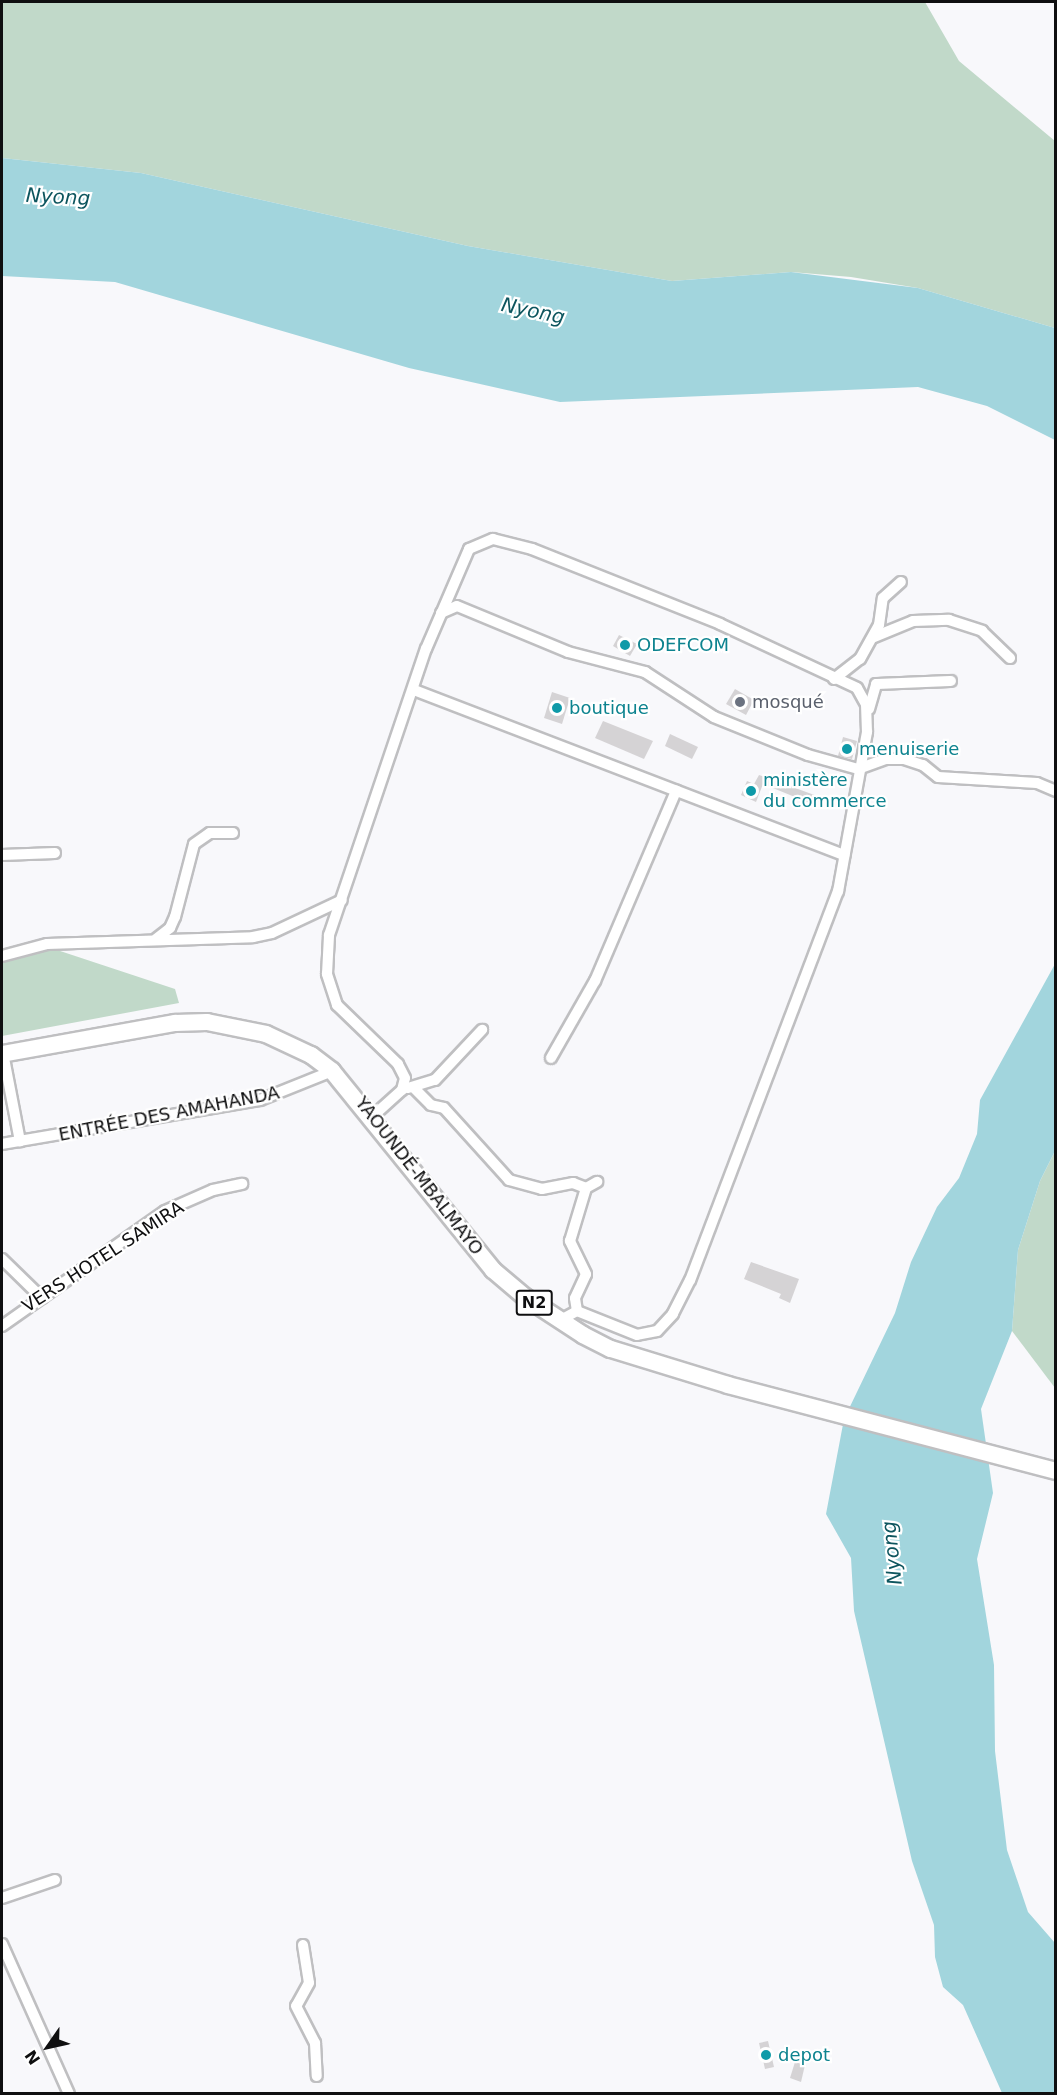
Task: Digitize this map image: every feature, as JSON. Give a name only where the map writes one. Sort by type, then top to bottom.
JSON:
[{"type":"highway","name":"YAOUNDÉ-MBALMAYO","points":[[2,1053],[146,1027],[207,1022],[266,1034],[311,1055],[332,1071],[373,1116],[493,1270],[559,1321],[611,1349],[821,1410],[1056,1472]]},
{"type":"street","points":[[586,1188],[573,1183],[542,1189],[509,1180],[444,1108],[431,1105],[407,1088],[398,1064],[344,1016],[331,993],[326,953],[342,900],[441,613],[470,549],[483,541],[503,540],[642,591],[857,688],[868,715]]},
{"type":"street","points":[[834,679],[860,659],[874,637],[883,598],[902,582]]},
{"type":"street","points":[[441,613],[457,606],[568,652],[645,672],[714,717],[808,755],[858,769],[886,759],[904,759],[923,765],[938,777],[1037,783],[1056,790]]},
{"type":"street","points":[[874,637],[913,621],[949,620],[982,631],[1010,658]]},
{"type":"street","points":[[577,1311],[637,1335],[657,1331],[672,1314],[706,1241],[838,891],[858,769],[876,684],[951,681]]},
{"type":"street","points":[[414,690],[844,855]]},
{"type":"street","points":[[551,1058],[595,981],[676,791]]},
{"type":"street","points":[[155,939],[173,922],[194,844],[210,833],[232,833]]},
{"type":"street","points":[[2,855],[56,854]]},
{"type":"street","points":[[2,956],[47,944],[272,933],[342,900]]},
{"type":"street","points":[[373,1116],[407,1088],[435,1080],[482,1030]]},
{"type":"street","points":[[2,1053],[20,1141]]},
{"type":"street","name":"ENTRÉE DES AMAHANDA","points":[[2,1144],[260,1100],[332,1071]]},
{"type":"street","points":[[577,1311],[575,1298],[586,1274],[570,1241],[586,1188],[597,1182]]},
{"type":"street","name":"VERS HOTEL SAMIRA","points":[[2,1326],[165,1211],[213,1190],[242,1184]]},
{"type":"street","points":[[2,1259],[42,1298]]},
{"type":"street","points":[[559,1321],[577,1311]]},
{"type":"street","points":[[2,1898],[55,1880]]},
{"type":"street","points":[[2,1944],[69,2094]]},
{"type":"street","points":[[303,1945],[309,1983],[296,2006],[315,2043],[317,2076]]},
{"type":"green space","points":[[2,2],[925,2],[959,61],[1055,141],[1055,328],[918,288],[851,277],[791,272],[672,281],[468,246],[141,173],[2,158]]},
{"type":"green space","points":[[51,948],[175,989],[179,1003],[2,1036],[2,960]]},
{"type":"green space","points":[[1055,1151],[1055,1388],[1012,1331],[1018,1250],[1040,1181]]},
{"type":"water","name":"Nyong","points":[[2,158],[141,173],[468,246],[672,281],[791,272],[918,288],[1055,328],[1055,440],[987,406],[918,387],[560,402],[409,368],[115,282],[2,276]]},
{"type":"water","name":"Nyong","points":[[1055,964],[1055,1151],[1040,1181],[1018,1250],[1012,1331],[981,1409],[993,1493],[977,1559],[994,1665],[995,1751],[1007,1850],[1028,1912],[1055,1943],[1055,2093],[1002,2093],[963,2005],[943,1987],[935,1957],[934,1925],[912,1861],[854,1611],[851,1558],[826,1514],[844,1419],[895,1313],[911,1262],[937,1207],[959,1178],[977,1134],[980,1100]]},
{"type":"building","name":"ODEFCOM","points":[[619,635],[637,644],[630,656],[613,646]]},
{"type":"building","name":"mosqué","points":[[735,689],[754,700],[746,715],[726,704]]},
{"type":"building","name":"boutique","points":[[552,692],[570,698],[562,724],[544,718]]},
{"type":"building","points":[[603,721],[653,741],[644,759],[595,738]]},
{"type":"building","name":"boutique","points":[[670,734],[698,747],[692,759],[665,746]]},
{"type":"building","name":"menuiserie","points":[[843,737],[857,741],[852,759],[838,756]]},
{"type":"building","points":[[759,775],[820,797],[817,806],[763,784],[756,802],[741,795],[747,781],[754,784]]},
{"type":"building","points":[[751,1262],[799,1279],[790,1303],[779,1298],[781,1294],[744,1279]]},
{"type":"building","name":"depot","points":[[768,2041],[774,2067],[765,2069],[759,2043]]},
{"type":"building","points":[[795,2062],[805,2065],[801,2082],[790,2078]]},
{"type":"place","name":"ODEFCOM","points":[[625,645]]},
{"type":"place","name":"mosqué","points":[[740,702]]},
{"type":"place","name":"boutique","points":[[557,708]]},
{"type":"place","name":"menuiserie","points":[[847,749]]},
{"type":"place","name":"ministère du commerce","points":[[751,791]]},
{"type":"place","name":"depot","points":[[766,2055]]}]
